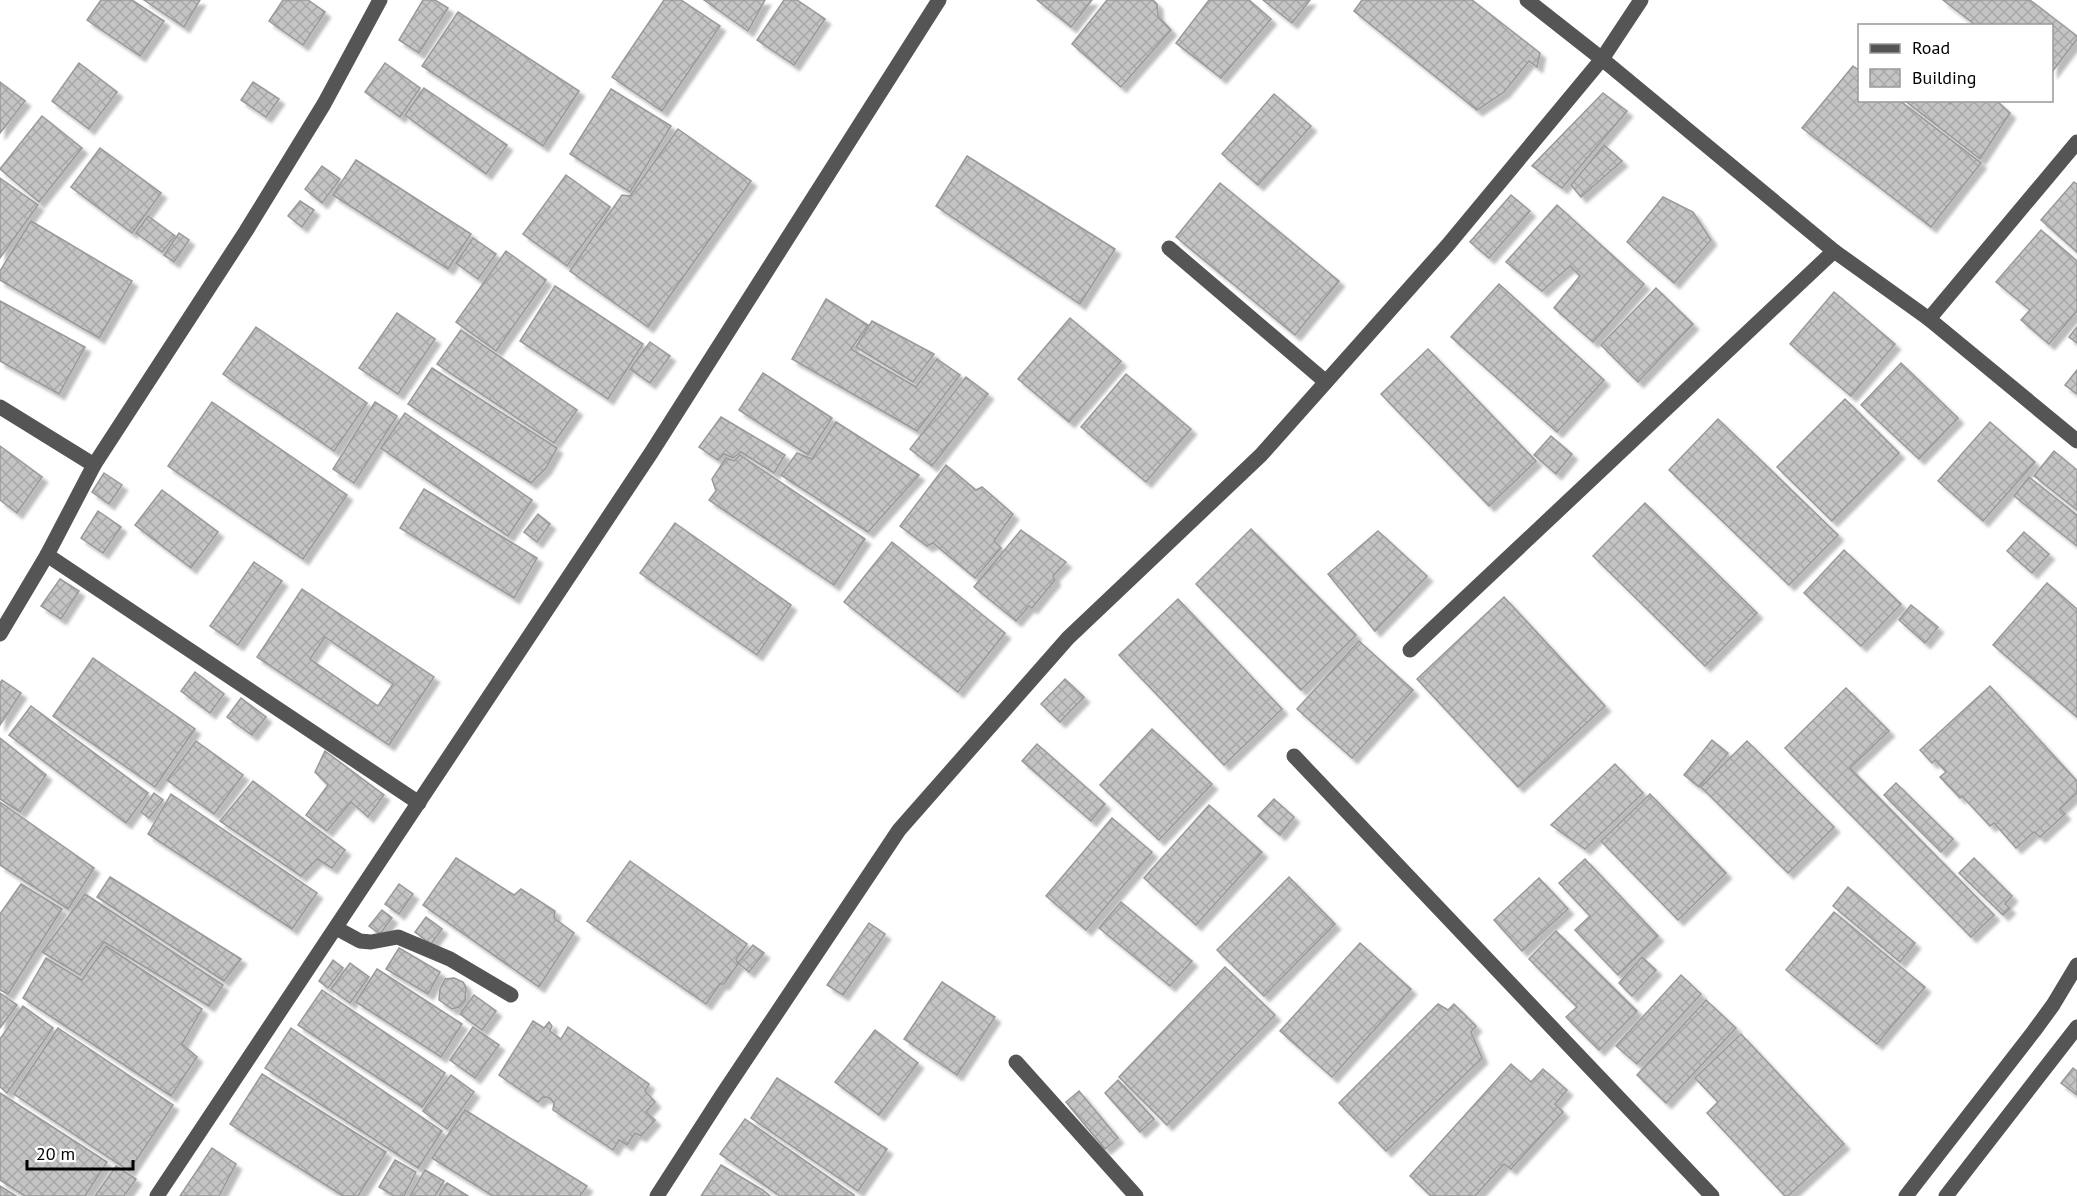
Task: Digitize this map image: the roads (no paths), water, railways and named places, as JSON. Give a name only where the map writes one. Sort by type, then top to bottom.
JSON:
[{"type":"street","points":[[0,634],[47,555],[94,465],[258,211],[324,104],[380,0]]},
{"type":"street","points":[[157,1196],[651,453],[939,0]]},
{"type":"street","points":[[1527,0],[1834,251],[1929,319],[2077,441]]},
{"type":"street","points":[[657,1196],[899,830],[1068,638],[1260,455],[1447,246],[1602,59],[1641,0]]},
{"type":"street","points":[[1929,319],[2077,142]]},
{"type":"street","points":[[1169,248],[1326,381]]},
{"type":"street","points":[[1410,650],[1834,251]]},
{"type":"street","points":[[0,407],[94,465]]},
{"type":"street","points":[[47,555],[419,803]]},
{"type":"street","points":[[1294,756],[1712,1196]]},
{"type":"street","points":[[336,928],[360,940],[371,942],[398,937],[450,960],[511,995]]},
{"type":"street","points":[[1906,1196],[2034,1031],[2077,965]]},
{"type":"street","points":[[1946,1196],[2077,1027]]},
{"type":"street","points":[[1016,1062],[1136,1196]]}]
